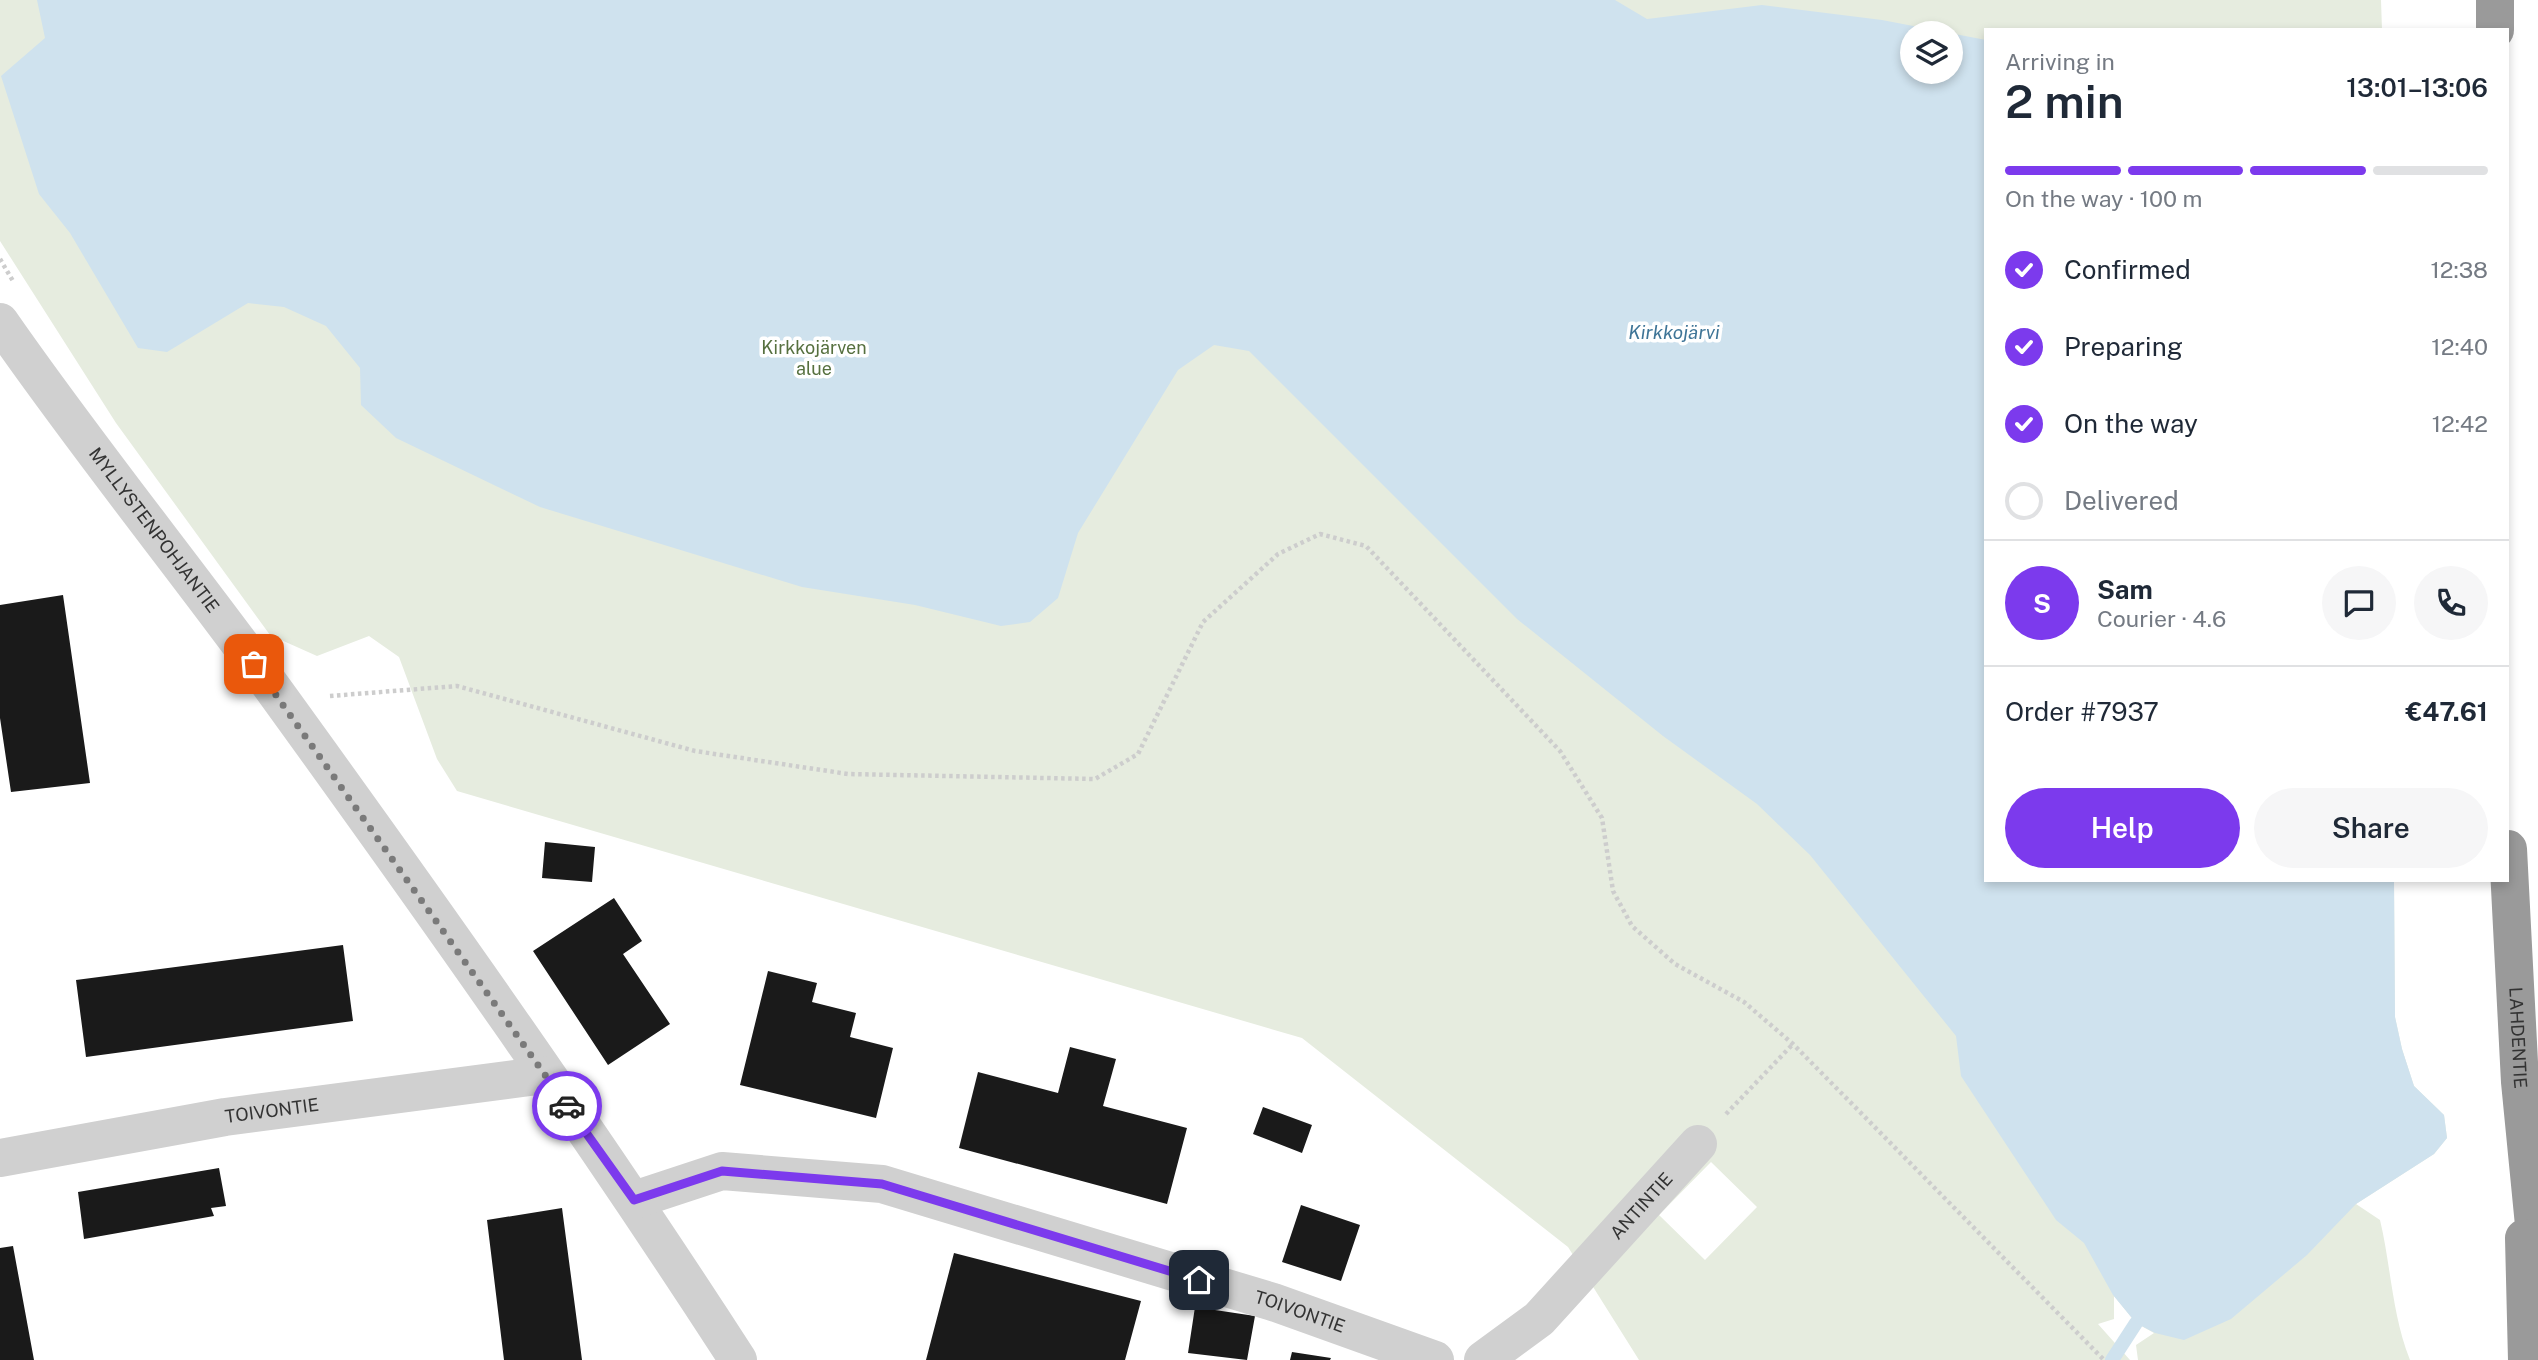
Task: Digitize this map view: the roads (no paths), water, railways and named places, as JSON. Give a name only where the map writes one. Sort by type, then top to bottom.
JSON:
[{"type":"highway","points":[[2495,0],[2495,28]]},
{"type":"highway","name":"LAHDENTIE","points":[[2509,868],[2520,1082],[2538,1266]]},
{"type":"highway","points":[[2520,1082],[2527,1360]]},
{"type":"street","name":"MYLLYSTENPOHJANTIE","points":[[0,322],[271,686],[634,1200],[738,1360]]},
{"type":"street","name":"TOIVONTIE","points":[[0,1158],[225,1117],[545,1075]]},
{"type":"street","name":"ANTINTIE","points":[[1483,1360],[1539,1319],[1698,1144]]},
{"type":"street","name":"TOIVONTIE","points":[[634,1200],[722,1171],[882,1184],[1273,1302],[1435,1360]]},
{"type":"water","name":"Kirkkojärvi","points":[[37,0],[1615,0],[1647,19],[1762,5],[1900,23],[1900,84],[1963,84],[1963,35],[1984,40],[1984,882],[2394,882],[2395,1017],[2414,1086],[2444,1115],[2447,1138],[2434,1154],[2356,1204],[2307,1255],[2231,1319],[2184,1340],[2155,1333],[2136,1323],[2113,1295],[2084,1243],[2056,1220],[1961,1076],[1956,1036],[1810,855],[1757,804],[1663,736],[1517,619],[1249,351],[1214,345],[1178,370],[1078,533],[1058,598],[1030,622],[1001,626],[915,605],[802,587],[540,507],[396,438],[361,405],[360,368],[326,326],[284,307],[248,303],[167,352],[138,348],[70,233],[39,194],[1,76],[45,38]]},
{"type":"waterway","points":[[2112,1360],[2136,1323]]},
{"type":"park label","name":"Kirkkojärven alue","points":[[814,358]]}]
